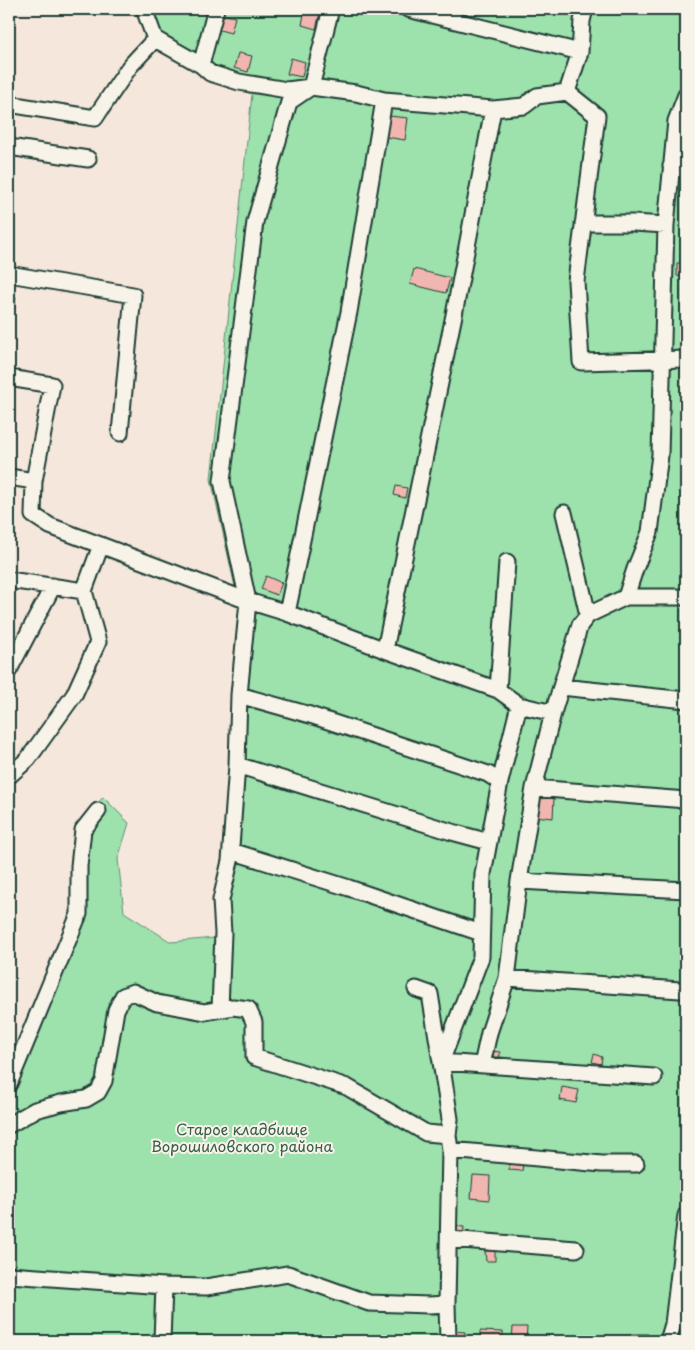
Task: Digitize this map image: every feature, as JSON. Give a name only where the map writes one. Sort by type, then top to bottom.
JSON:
[{"type":"street","points":[[144,9],[155,39],[201,65],[210,73],[238,82],[287,90],[311,87],[356,93],[384,100],[493,109],[524,106],[537,96],[567,92],[596,116],[576,281],[581,362],[686,359]]},
{"type":"street","points":[[201,65],[216,9]]},
{"type":"street","points":[[220,1009],[221,900],[231,851],[237,765],[239,695],[248,601],[222,481],[255,222],[289,102],[311,87],[331,9]]},
{"type":"street","points":[[408,9],[580,52]]},
{"type":"street","points":[[567,92],[580,52],[582,20],[585,9]]},
{"type":"street","points":[[9,104],[95,118],[130,66],[155,39]]},
{"type":"street","points":[[626,597],[634,569],[650,532],[660,454],[666,225],[676,121],[686,95]]},
{"type":"street","points":[[287,613],[348,312],[384,100]]},
{"type":"street","points":[[385,650],[454,315],[493,109]]},
{"type":"street","points":[[9,147],[88,159]]},
{"type":"street","points":[[671,166],[686,170]]},
{"type":"street","points":[[583,224],[633,223],[666,225]]},
{"type":"street","points":[[9,274],[133,295],[120,433]]},
{"type":"street","points":[[9,378],[52,385],[34,481],[33,515],[50,526],[248,601],[287,613],[498,690],[518,705],[553,713]]},
{"type":"street","points":[[9,477],[34,481]]},
{"type":"street","points":[[564,513],[588,615]]},
{"type":"street","points":[[9,776],[28,759],[74,695],[98,642],[84,591],[102,545]]},
{"type":"street","points":[[498,690],[507,562]]},
{"type":"street","points":[[9,580],[84,591]]},
{"type":"street","points":[[9,670],[53,586]]},
{"type":"street","points":[[482,1065],[489,1033],[507,978],[534,788],[560,687],[580,625],[588,615],[626,597],[686,596]]},
{"type":"street","points":[[560,687],[686,700]]},
{"type":"street","points":[[239,695],[310,715],[488,774],[500,782]]},
{"type":"street","points":[[441,1062],[481,958],[484,874],[500,782],[518,705]]},
{"type":"street","points":[[237,765],[489,842]]},
{"type":"street","points":[[534,788],[686,800]]},
{"type":"street","points":[[9,1084],[79,914],[79,866],[83,830],[98,811]]},
{"type":"street","points":[[231,851],[482,933]]},
{"type":"street","points":[[520,882],[686,890]]},
{"type":"street","points":[[507,978],[680,990]]},
{"type":"street","points":[[416,989],[430,994],[450,1119],[448,1341]]},
{"type":"street","points":[[9,1125],[35,1110],[61,1103],[86,1100],[98,1092],[104,1081],[116,1010],[123,996],[133,992],[157,1003],[205,1012],[233,1007],[248,1009],[254,1022],[254,1057],[347,1087],[426,1133],[449,1143],[602,1164],[636,1164]]},
{"type":"street","points":[[441,1062],[654,1077]]},
{"type":"street","points":[[668,1341],[682,1282],[686,1215]]},
{"type":"street","points":[[449,1239],[576,1249]]},
{"type":"street","points":[[9,1274],[164,1286],[206,1287],[288,1274],[369,1303],[447,1304]]},
{"type":"street","points":[[162,1341],[164,1286]]},
{"type":"green space","points":[[136,9],[686,9],[686,1341],[451,1341],[456,1134],[448,1057],[488,958],[489,883],[526,696],[237,596],[211,479],[252,94],[202,78],[138,14]]},
{"type":"green space","name":"Старое кладбище Ворошиловского района","points":[[249,603],[498,693],[514,706],[481,876],[479,955],[438,1061],[449,1120],[446,1341],[9,1341],[9,1077],[77,913],[75,832],[103,797],[129,823],[118,859],[124,912],[171,942],[225,937]]},
{"type":"building","points":[[305,9],[320,13],[316,29],[302,25]]},
{"type":"building","points":[[220,14],[235,17],[231,33],[216,29]]},
{"type":"building","points":[[238,53],[252,56],[248,72],[234,68]]},
{"type":"building","points":[[291,58],[305,62],[302,77],[287,74]]},
{"type":"building","points":[[389,116],[408,118],[405,140],[386,137]]},
{"type":"building","points":[[677,263],[686,263],[686,277],[677,276]]},
{"type":"building","points":[[414,269],[450,278],[446,293],[410,284]]},
{"type":"building","points":[[9,296],[16,297],[14,310],[9,309]]},
{"type":"building","points":[[396,486],[407,488],[405,498],[394,495]]},
{"type":"building","points":[[266,576],[282,583],[277,595],[261,589]]},
{"type":"building","points":[[537,796],[554,797],[553,818],[535,816]]},
{"type":"building","points":[[490,1051],[500,1052],[499,1064],[489,1063]]},
{"type":"building","points":[[594,1054],[602,1057],[601,1064],[592,1062]]},
{"type":"building","points":[[562,1087],[579,1090],[576,1103],[560,1100]]},
{"type":"building","points":[[510,1163],[523,1164],[522,1171],[509,1170]]},
{"type":"building","points":[[473,1175],[490,1176],[489,1200],[471,1198]]},
{"type":"building","points":[[452,1226],[464,1227],[463,1237],[452,1236]]},
{"type":"building","points":[[485,1251],[495,1251],[495,1261],[486,1261]]},
{"type":"building","points":[[513,1327],[527,1327],[526,1341],[512,1341]]},
{"type":"building","points":[[452,1331],[465,1332],[465,1341],[451,1341]]},
{"type":"building","points":[[480,1331],[503,1332],[503,1341],[480,1341]]},
{"type":"building","points":[[631,1334],[648,1334],[648,1341],[631,1341]]}]
